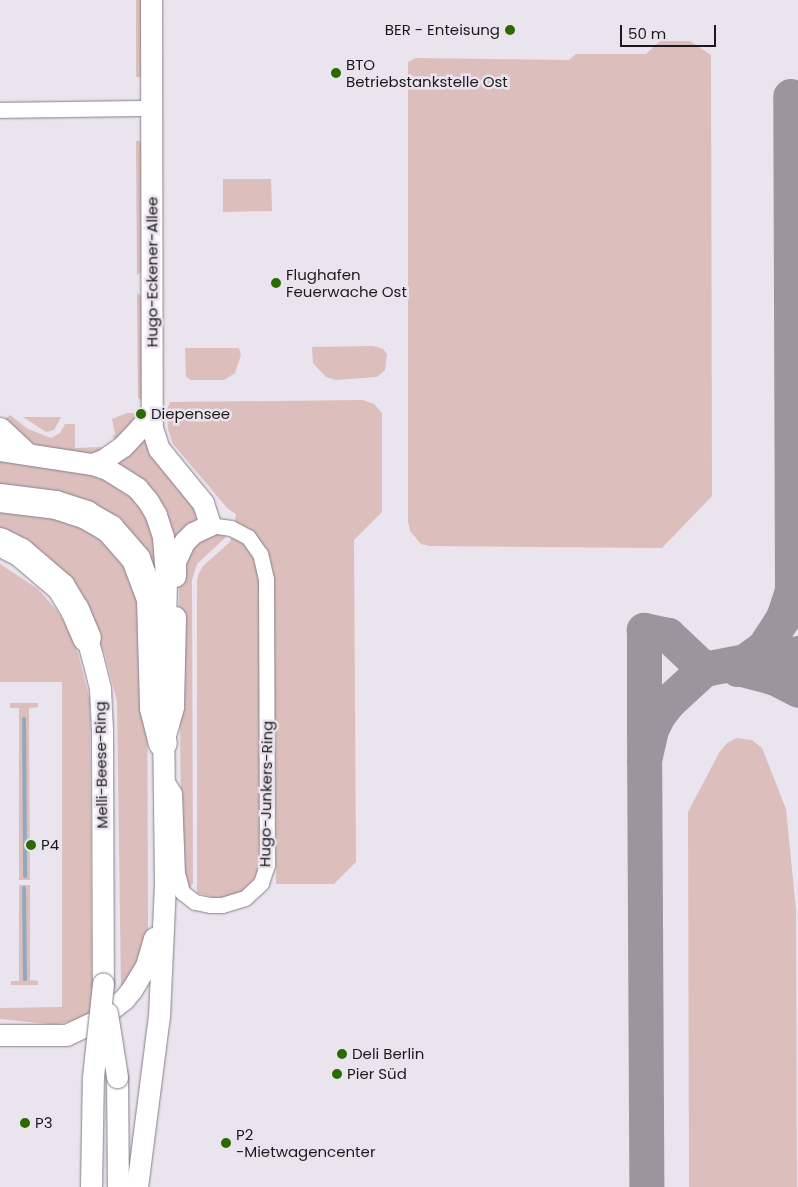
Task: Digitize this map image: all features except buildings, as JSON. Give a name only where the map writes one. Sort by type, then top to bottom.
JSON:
[{"type":"highway","points":[[0,498],[56,505],[86,515],[110,529],[136,559],[151,599],[154,708],[163,743]]},
{"type":"highway","points":[[0,542],[20,552],[61,588],[75,610],[87,638]]},
{"type":"street","name":"Hugo-Eckener-Allee","points":[[151,0],[151,416],[154,439],[158,449],[203,503],[210,525]]},
{"type":"street","points":[[0,110],[151,108]]},
{"type":"street","points":[[92,464],[103,460],[118,450],[151,416]]},
{"type":"street","points":[[0,428],[28,454]]},
{"type":"street","name":"Hugo-Junkers-Ring","points":[[0,450],[92,464],[123,477],[137,488],[148,502],[156,516],[163,537],[166,577],[163,743],[165,882],[159,1016],[137,1187]]},
{"type":"street","points":[[163,743],[174,706],[175,561],[184,542],[193,533],[210,525]]},
{"type":"street","name":"Hugo-Junkers-Ring","points":[[163,774],[174,793],[177,873],[182,892],[192,901],[211,905],[222,905],[245,898],[261,883],[267,865],[266,580],[260,554],[248,537],[231,528],[210,525]]},
{"type":"street","name":"Melli-Beese-Ring","points":[[0,556],[12,561],[35,578],[68,612],[87,638],[100,689],[102,730],[103,984],[93,1086],[92,1187]]},
{"type":"street","name":"Hugo-Junkers-Ring","points":[[0,1035],[66,1035],[74,1032],[96,1021],[124,999],[140,978],[157,927],[155,794],[163,774]]},
{"type":"street","name":"Melli-Beese-Ring","points":[[103,984],[117,1077],[118,1187]]},
{"type":"shaded area","points":[[136,0],[145,0],[144,77],[136,77]]},
{"type":"shaded area","points":[[660,41],[690,41],[711,55],[712,496],[662,548],[429,546],[421,544],[410,531],[408,521],[408,62],[416,58],[569,60],[576,54],[646,54]]},
{"type":"shaded area","points":[[136,141],[144,141],[145,269],[137,275]]},
{"type":"shaded area","points":[[223,179],[271,179],[272,211],[223,212]]},
{"type":"shaded area","points":[[137,293],[145,299],[146,403],[138,398]]},
{"type":"shaded area","points":[[373,346],[383,349],[387,354],[385,370],[377,377],[336,380],[326,377],[313,363],[312,347]]},
{"type":"shaded area","points":[[185,348],[239,348],[241,355],[235,373],[224,380],[190,380],[186,376]]},
{"type":"shaded area","points":[[363,400],[374,404],[382,413],[382,512],[354,540],[356,862],[334,884],[276,884],[274,593],[270,558],[257,536],[250,529],[235,522],[236,514],[228,509],[173,444],[168,429],[167,410],[170,402]]},
{"type":"shaded area","points":[[127,413],[144,413],[116,439],[112,437],[115,434],[112,419]]},
{"type":"shaded area","points":[[10,415],[28,429],[51,438],[60,433],[65,424],[75,424],[75,448],[101,447],[101,449],[96,454],[48,449],[29,442],[1,422]]},
{"type":"shaded area","points":[[23,417],[61,417],[54,430],[46,432]]},
{"type":"shaded area","points":[[145,438],[195,503],[198,516],[196,521],[179,539],[171,540],[112,460]]},
{"type":"shaded area","points":[[0,458],[76,468],[127,489],[152,523],[159,591],[140,551],[0,490]]},
{"type":"shaded area","points":[[0,505],[70,516],[118,547],[147,627],[148,930],[145,948],[121,990],[117,701],[105,655],[94,631],[0,534]]},
{"type":"shaded area","points":[[209,533],[226,533],[225,538],[197,564],[192,580],[193,883],[190,888],[182,868],[181,851],[179,573],[181,563],[199,537]]},
{"type":"shaded area","points":[[232,535],[242,540],[255,558],[260,584],[260,870],[246,890],[228,897],[216,898],[197,893],[197,582],[198,575],[203,566],[230,542]]},
{"type":"shaded area","points":[[0,564],[38,589],[58,612],[74,638],[90,700],[92,1012],[75,1020],[57,1025],[0,1019],[0,1008],[62,1007],[62,682],[0,682]]},
{"type":"shaded area","points":[[10,703],[38,703],[38,707],[29,708],[30,880],[19,880],[19,708],[10,708]]},
{"type":"shaded area","points":[[737,738],[752,740],[762,748],[786,809],[796,910],[797,1187],[689,1187],[688,812],[719,753],[727,743]]},
{"type":"shaded area","points":[[19,885],[30,885],[30,980],[38,981],[38,985],[11,985],[11,981],[19,981]]},
{"type":"waterway","points":[[24,719],[25,876]]},
{"type":"waterway","points":[[24,888],[25,979]]},
{"type":"taxiway","points":[[704,669],[745,661],[764,647],[783,618],[792,590],[790,96]]},
{"type":"taxiway","points":[[644,760],[651,729],[658,715],[668,702],[704,669],[668,635],[644,630],[644,731],[646,1187]]},
{"type":"taxiway","points":[[737,669],[761,669],[776,665],[798,653]]},
{"type":"taxiway","points":[[746,670],[773,677],[798,690]]},
{"type":"place","name":"BER - Enteisung","points":[[510,30]]},
{"type":"place","name":"BTO Betriebstankstelle Ost","points":[[336,73]]},
{"type":"place","name":"Flughafen Feuerwache Ost","points":[[276,283]]},
{"type":"place","name":"Diepensee","points":[[141,414]]},
{"type":"place","name":"P4","points":[[31,845]]},
{"type":"place","name":"Deli Berlin","points":[[342,1054]]},
{"type":"place","name":"Pier Süd","points":[[337,1074]]},
{"type":"place","name":"P3","points":[[25,1123]]},
{"type":"place","name":"P2 -Mietwagencenter","points":[[226,1143]]}]
